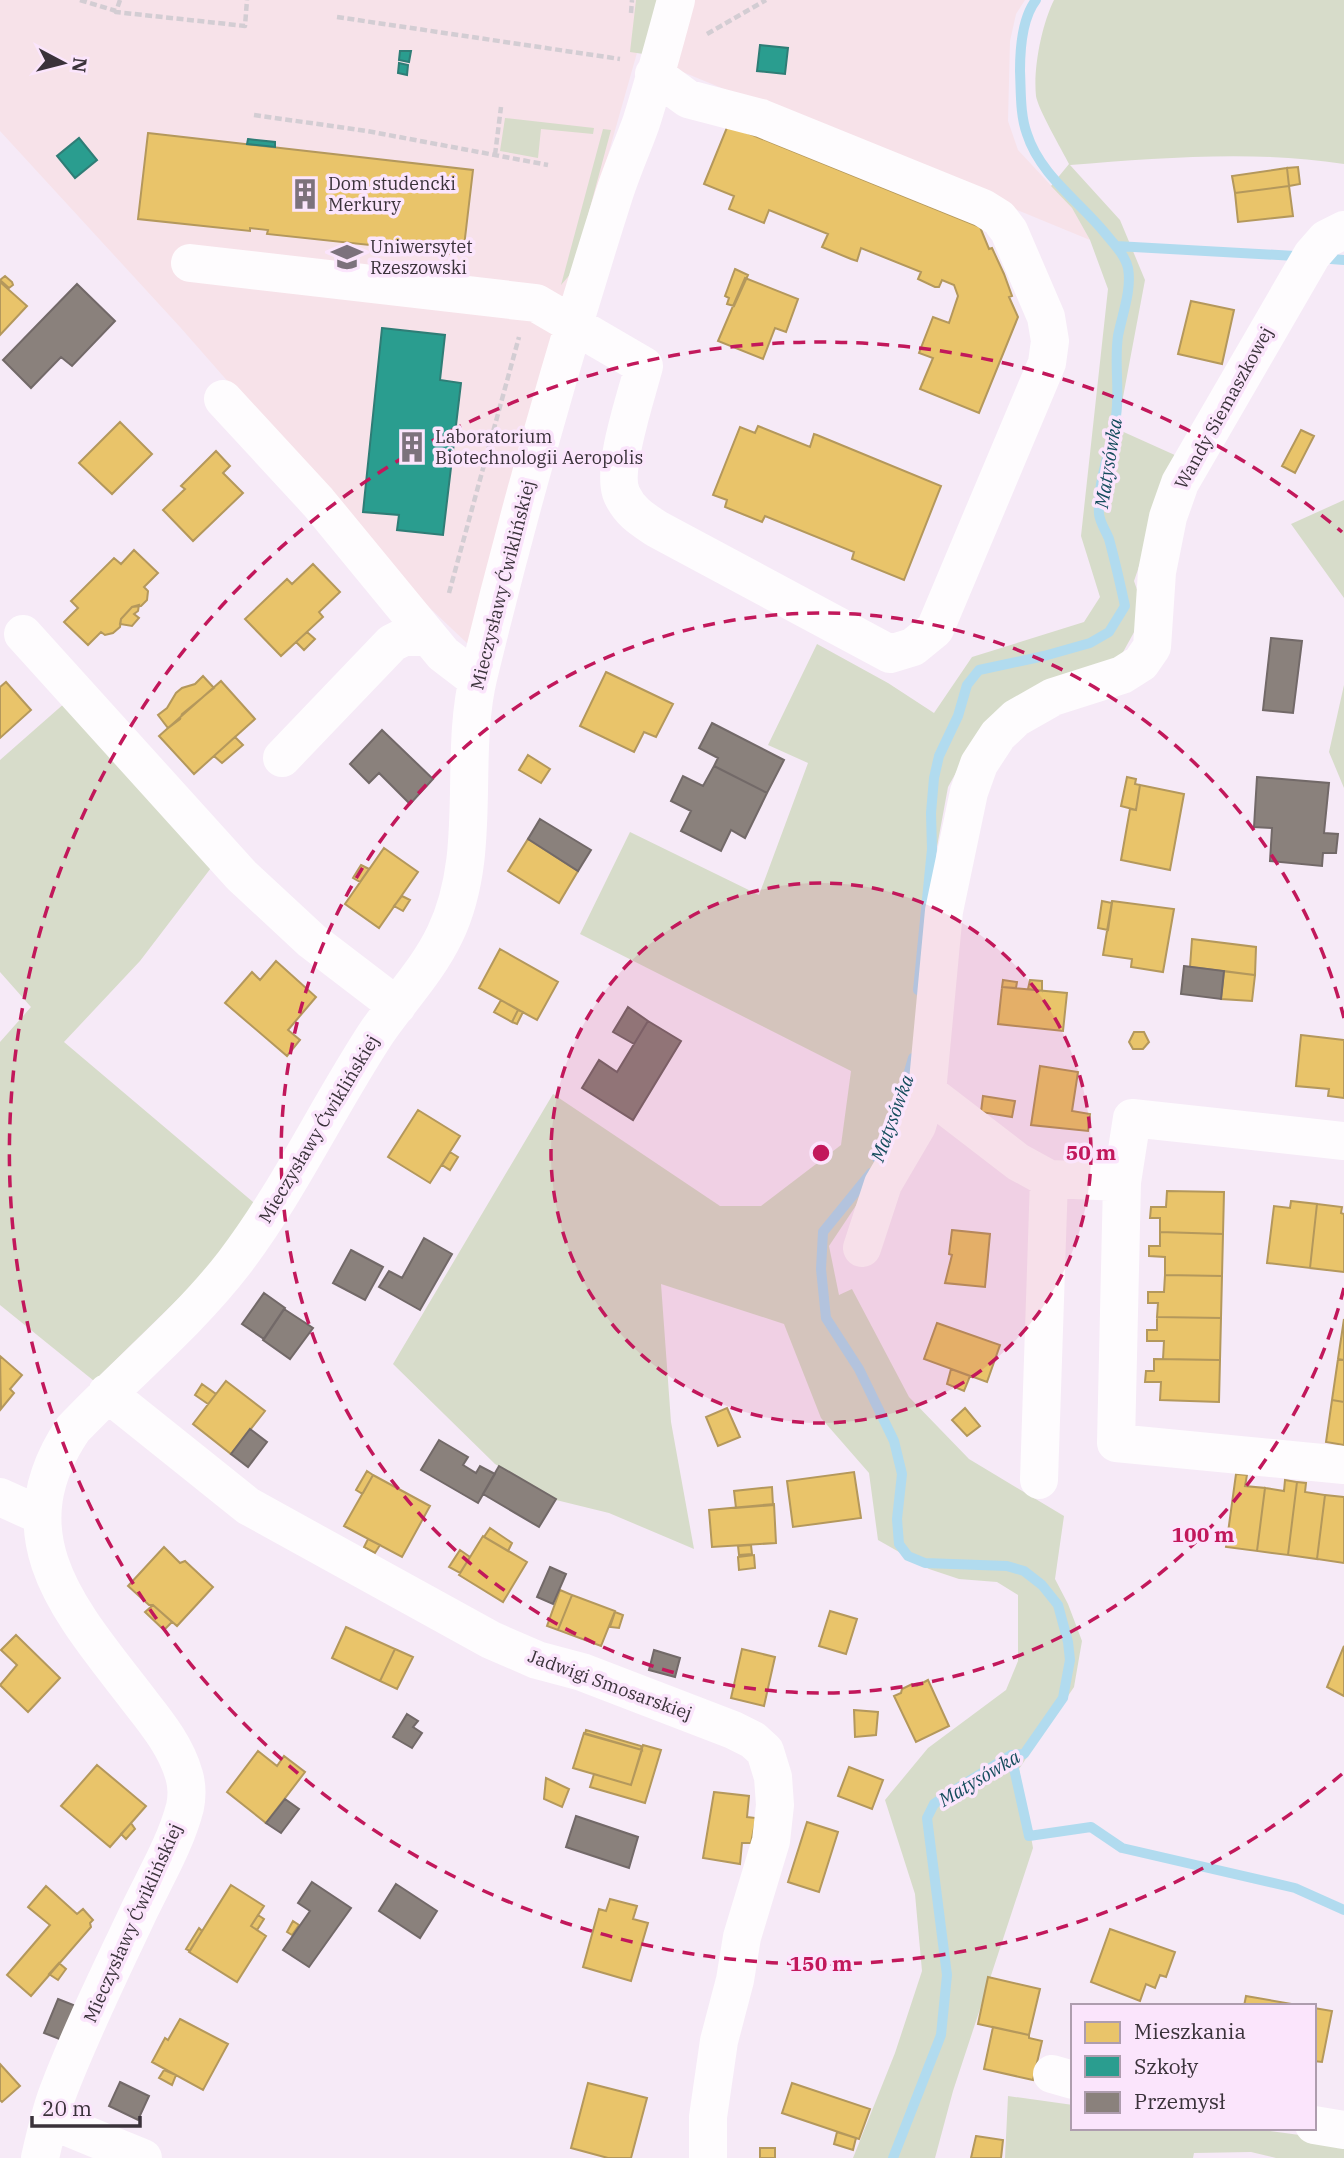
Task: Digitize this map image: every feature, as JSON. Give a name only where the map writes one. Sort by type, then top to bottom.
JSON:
[{"type":"street","name":"Mieczysławy Ćwiklińskiej","points":[[40,2158],[58,2092],[106,1981],[165,1857],[185,1805],[186,1789],[184,1776],[169,1742],[64,1598],[50,1570],[40,1514],[45,1482],[60,1447],[73,1429],[194,1310],[233,1265],[266,1218],[377,1032],[446,932],[456,900],[467,843],[470,755],[477,680],[530,477],[614,193],[641,122],[676,0]]},
{"type":"street","points":[[190,263],[536,303],[644,366],[619,464],[620,493],[633,513],[657,529],[890,653],[913,647],[935,629],[1046,363],[1050,341],[1046,317],[1009,231],[999,218],[983,208],[761,118],[688,99],[656,69]]},
{"type":"street","name":"Wandy Siemaszkowej","points":[[862,1248],[883,1184],[917,1126],[927,1092],[944,911],[969,792],[979,764],[998,735],[1016,718],[1053,697],[1122,674],[1141,663],[1152,647],[1157,572],[1168,517],[1180,483],[1312,255],[1326,239],[1344,230]]},
{"type":"street","points":[[223,399],[318,502],[443,654],[477,680]]},
{"type":"street","points":[[23,634],[240,875],[312,941],[397,1006]]},
{"type":"street","points":[[282,758],[392,643],[404,637],[429,638]]},
{"type":"street","points":[[927,1092],[1018,1162],[1049,1179],[1122,1182]]},
{"type":"street","points":[[1344,1141],[1132,1118],[1122,1182],[1116,1443],[1344,1465]]},
{"type":"street","points":[[1039,1480],[1049,1179]]},
{"type":"street","name":"Jadwigi Smosarskiej","points":[[107,1393],[248,1506],[491,1640],[537,1660],[582,1672],[733,1730],[753,1740],[765,1751],[773,1777],[771,1841],[742,1937],[735,1980],[719,2041],[708,2117],[708,2158]]},
{"type":"street","points":[[0,1497],[40,1514]]},
{"type":"street","points":[[50,2120],[143,2158]]},
{"type":"street","points":[[1316,2125],[1344,2130]]},
{"type":"path","points":[[80,0],[116,11],[245,26],[247,0]]},
{"type":"path","points":[[116,11],[120,0]]},
{"type":"path","points":[[705,35],[766,0]]},
{"type":"path","points":[[337,17],[656,69]]},
{"type":"path","points":[[495,155],[501,107]]},
{"type":"path","points":[[254,115],[367,131],[548,165]]},
{"type":"path","points":[[449,593],[528,302]]},
{"type":"shaded area","name":"Uniwersytet Rzeszowski","points":[[0,0],[652,0],[469,645],[414,593],[180,327],[0,131]]},
{"type":"shaded area","points":[[692,0],[1025,0],[1016,14],[1010,41],[1008,121],[1018,150],[1072,208],[1090,240],[673,68]]},
{"type":"green space","points":[[636,0],[666,0],[650,55],[630,52]]},
{"type":"green space","points":[[1054,0],[1344,0],[1344,164],[1241,156],[1070,165],[1120,220],[1145,280],[1117,429],[1177,456],[1134,581],[1142,604],[1138,625],[1122,654],[972,744],[948,787],[932,874],[919,1088],[873,1180],[829,1246],[839,1295],[852,1289],[909,1397],[969,1459],[1064,1516],[1055,1579],[1082,1641],[1074,1687],[1019,1769],[1033,1848],[953,2091],[935,2158],[853,2158],[895,2053],[922,1971],[915,1894],[885,1800],[928,1748],[1006,1690],[1018,1661],[1018,1595],[997,1582],[959,1579],[929,1569],[878,1540],[869,1473],[821,1418],[784,1324],[661,1284],[671,1422],[694,1549],[609,1513],[556,1500],[495,1464],[393,1364],[553,1094],[720,1206],[761,1206],[841,1145],[851,1071],[580,934],[630,832],[759,895],[808,763],[768,745],[817,644],[888,683],[934,713],[972,657],[1084,622],[1100,597],[1081,536],[1108,289],[1090,240],[1072,208],[1051,186],[1069,164],[1045,120],[1036,96],[1039,46]]},
{"type":"green space","points":[[505,118],[594,128],[593,134],[541,129],[538,158],[500,151]]},
{"type":"green space","points":[[603,129],[611,130],[573,271],[561,285]]},
{"type":"green space","points":[[1344,500],[1344,598],[1291,524]]},
{"type":"green space","points":[[1344,685],[1344,788],[1329,752]]},
{"type":"green space","points":[[66,702],[214,864],[140,961],[64,1042],[259,1207],[216,1262],[94,1381],[0,1305],[0,1042],[31,1007],[0,972],[0,760]]},
{"type":"green space","points":[[1008,2096],[1071,2105],[1071,2130],[1262,2130],[1344,2141],[1344,2158],[1276,2158],[1251,2152],[1194,2153],[1193,2158],[1005,2158]]},
{"type":"building: Mieszkania","points":[[728,125],[980,227],[1004,274],[1012,296],[1009,297],[1018,317],[979,413],[920,389],[933,358],[919,353],[933,317],[949,323],[958,296],[954,285],[942,280],[939,287],[935,287],[918,279],[921,272],[861,248],[857,261],[851,259],[822,247],[828,234],[769,210],[764,223],[729,209],[734,196],[704,184]]},
{"type":"building: Mieszkania","name":"Dom studencki Merkury","points":[[148,133],[473,170],[463,255],[267,234],[268,230],[250,228],[250,231],[138,219]]},
{"type":"building: Mieszkania","points":[[1298,167],[1300,184],[1289,186],[1287,168]]},
{"type":"building: Mieszkania","points":[[1287,168],[1289,186],[1235,193],[1232,176]]},
{"type":"building: Mieszkania","points":[[1289,186],[1293,216],[1238,222],[1235,193]]},
{"type":"building: Mieszkania","points":[[735,269],[748,275],[734,306],[727,304],[729,298],[725,296]]},
{"type":"building: Mieszkania","points":[[5,276],[13,285],[9,288],[0,280]]},
{"type":"building: Mieszkania","points":[[745,278],[798,299],[786,332],[775,328],[763,359],[718,341]]},
{"type":"building: Mieszkania","points":[[0,282],[27,306],[0,335]]},
{"type":"building: Mieszkania","points":[[1191,301],[1234,310],[1222,364],[1178,354]]},
{"type":"building: Mieszkania","points":[[120,422],[152,454],[112,494],[79,463]]},
{"type":"building: Mieszkania","points":[[758,426],[810,447],[814,434],[941,486],[904,580],[852,559],[854,552],[765,516],[762,522],[725,507],[727,500],[713,495],[740,427],[755,433]]},
{"type":"building: Mieszkania","points":[[1301,430],[1314,436],[1295,473],[1282,466]]},
{"type":"building: Mieszkania","points":[[216,451],[230,466],[223,473],[243,493],[193,541],[163,510],[185,489],[181,486]]},
{"type":"building: Mieszkania","points":[[134,550],[158,573],[144,587],[148,591],[147,600],[141,606],[132,607],[121,619],[120,627],[113,633],[105,635],[101,632],[88,645],[64,622],[78,608],[71,601],[114,558],[121,564]]},
{"type":"building: Mieszkania","points":[[313,564],[340,592],[319,612],[323,617],[281,656],[245,619],[287,579],[292,584]]},
{"type":"building: Mieszkania","points":[[139,605],[134,614],[139,618],[132,626],[120,624],[132,607]]},
{"type":"building: Mieszkania","points":[[307,632],[315,639],[304,650],[296,642]]},
{"type":"building: Mieszkania","points":[[606,672],[673,704],[656,737],[644,732],[634,752],[580,726]]},
{"type":"building: Mieszkania","points":[[203,676],[214,688],[168,728],[158,715],[167,708],[176,693],[195,684]]},
{"type":"building: Mieszkania","points":[[221,681],[255,719],[194,774],[159,736]]},
{"type":"building: Mieszkania","points":[[6,682],[31,710],[0,738],[0,687]]},
{"type":"building: Mieszkania","points":[[235,737],[243,745],[222,763],[214,756]]},
{"type":"building: Mieszkania","points":[[528,755],[550,769],[541,783],[519,770]]},
{"type":"building: Mieszkania","points":[[1127,777],[1136,779],[1135,784],[1140,785],[1136,810],[1121,806]]},
{"type":"building: Mieszkania","points":[[1140,785],[1184,794],[1170,870],[1121,860],[1130,809],[1136,810]]},
{"type":"building: Mieszkania","points":[[528,839],[578,871],[559,903],[508,871]]},
{"type":"building: Mieszkania","points":[[384,848],[418,872],[379,928],[345,904]]},
{"type":"building: Mieszkania","points":[[361,865],[369,869],[360,882],[353,878]]},
{"type":"building: Mieszkania","points":[[402,896],[410,900],[403,911],[394,906]]},
{"type":"building: Mieszkania","points":[[1102,901],[1112,903],[1108,930],[1098,928]]},
{"type":"building: Mieszkania","points":[[1112,901],[1174,909],[1163,972],[1131,967],[1132,959],[1103,955]]},
{"type":"building: Mieszkania","points":[[1192,939],[1256,947],[1255,975],[1190,967]]},
{"type":"building: Mieszkania","points":[[500,949],[558,982],[537,1020],[479,988]]},
{"type":"building: Mieszkania","points":[[276,961],[316,997],[288,1030],[300,1040],[287,1056],[225,1003],[252,972],[260,980]]},
{"type":"building: Mieszkania","points":[[1224,971],[1255,975],[1252,1001],[1221,999]]},
{"type":"building: Mieszkania","points":[[1003,980],[1017,982],[1016,988],[1002,987]]},
{"type":"building: Mieszkania","points":[[1030,980],[1042,981],[1042,991],[1028,989]]},
{"type":"building: Mieszkania","points":[[1002,987],[1067,993],[1063,1031],[998,1024]]},
{"type":"building: Mieszkania","points":[[501,1000],[518,1010],[512,1022],[494,1012]]},
{"type":"building: Mieszkania","points":[[518,1010],[523,1012],[517,1024],[512,1022]]},
{"type":"building: Mieszkania","points":[[1134,1032],[1144,1032],[1149,1042],[1143,1049],[1133,1049],[1129,1042]]},
{"type":"building: Mieszkania","points":[[1301,1035],[1344,1040],[1344,1098],[1328,1096],[1329,1089],[1296,1086]]},
{"type":"building: Mieszkania","points":[[1040,1066],[1078,1072],[1072,1111],[1090,1114],[1088,1131],[1031,1125]]},
{"type":"building: Mieszkania","points":[[983,1096],[1015,1101],[1012,1117],[981,1112]]},
{"type":"building: Mieszkania","points":[[418,1110],[460,1136],[430,1183],[388,1157]]},
{"type":"building: Mieszkania","points":[[450,1152],[458,1157],[450,1170],[442,1165]]},
{"type":"building: Mieszkania","points":[[1167,1191],[1224,1192],[1223,1234],[1160,1232],[1160,1218],[1150,1218],[1151,1207],[1166,1207]]},
{"type":"building: Mieszkania","points":[[1291,1201],[1317,1204],[1310,1268],[1267,1263],[1274,1206],[1290,1208]]},
{"type":"building: Mieszkania","points":[[1317,1204],[1342,1207],[1344,1272],[1310,1268]]},
{"type":"building: Mieszkania","points":[[952,1230],[990,1234],[985,1287],[945,1283],[952,1255],[949,1254]]},
{"type":"building: Mieszkania","points":[[1160,1232],[1223,1234],[1222,1276],[1165,1275],[1165,1257],[1149,1256],[1149,1246],[1160,1246]]},
{"type":"building: Mieszkania","points":[[1165,1275],[1222,1276],[1221,1318],[1157,1317],[1158,1303],[1148,1303],[1148,1292],[1164,1292]]},
{"type":"building: Mieszkania","points":[[1157,1317],[1221,1318],[1220,1360],[1163,1359],[1164,1341],[1147,1341],[1147,1330],[1157,1330]]},
{"type":"building: Mieszkania","points":[[1344,1319],[1344,1360],[1338,1359]]},
{"type":"building: Mieszkania","points":[[937,1323],[1000,1345],[987,1382],[924,1359]]},
{"type":"building: Mieszkania","points":[[0,1356],[22,1375],[10,1389],[14,1393],[1,1409]]},
{"type":"building: Mieszkania","points":[[1154,1359],[1220,1360],[1219,1402],[1160,1400],[1161,1382],[1145,1382],[1146,1371],[1154,1371]]},
{"type":"building: Mieszkania","points":[[1338,1359],[1344,1360],[1344,1402],[1332,1400]]},
{"type":"building: Mieszkania","points":[[951,1369],[970,1376],[964,1391],[947,1384]]},
{"type":"building: Mieszkania","points":[[226,1381],[265,1411],[231,1454],[193,1424]]},
{"type":"building: Mieszkania","points":[[202,1384],[216,1394],[208,1404],[195,1395]]},
{"type":"building: Mieszkania","points":[[1332,1400],[1344,1402],[1344,1445],[1326,1442]]},
{"type":"building: Mieszkania","points":[[727,1408],[740,1437],[718,1446],[706,1417]]},
{"type":"building: Mieszkania","points":[[965,1408],[980,1426],[967,1436],[952,1420]]},
{"type":"building: Mieszkania","points":[[367,1471],[373,1475],[361,1493],[356,1490]]},
{"type":"building: Mieszkania","points":[[854,1472],[861,1518],[793,1527],[787,1481]]},
{"type":"building: Mieszkania","points":[[1236,1474],[1247,1475],[1245,1486],[1265,1488],[1257,1551],[1226,1547]]},
{"type":"building: Mieszkania","points":[[373,1475],[430,1506],[402,1557],[344,1526]]},
{"type":"building: Mieszkania","points":[[1285,1480],[1297,1482],[1288,1555],[1257,1551],[1265,1488],[1284,1491]]},
{"type":"building: Mieszkania","points":[[1297,1482],[1306,1483],[1305,1492],[1325,1495],[1317,1559],[1288,1555]]},
{"type":"building: Mieszkania","points":[[772,1487],[773,1505],[736,1508],[734,1491]]},
{"type":"building: Mieszkania","points":[[1325,1495],[1344,1497],[1344,1563],[1317,1559]]},
{"type":"building: Mieszkania","points":[[774,1504],[776,1543],[712,1547],[709,1510]]},
{"type":"building: Mieszkania","points":[[490,1528],[512,1543],[508,1551],[484,1537]]},
{"type":"building: Mieszkania","points":[[483,1536],[527,1562],[503,1602],[459,1575]]},
{"type":"building: Mieszkania","points":[[368,1539],[380,1545],[375,1553],[364,1547]]},
{"type":"building: Mieszkania","points":[[751,1545],[752,1554],[739,1555],[738,1546]]},
{"type":"building: Mieszkania","points":[[164,1547],[180,1563],[185,1561],[213,1587],[177,1626],[128,1586]]},
{"type":"building: Mieszkania","points":[[460,1550],[470,1557],[460,1573],[449,1567]]},
{"type":"building: Mieszkania","points":[[754,1555],[755,1568],[739,1570],[738,1557]]},
{"type":"building: Mieszkania","points":[[560,1590],[572,1595],[558,1630],[547,1626]]},
{"type":"building: Mieszkania","points":[[572,1595],[615,1611],[601,1646],[558,1630]]},
{"type":"building: Mieszkania","points":[[153,1605],[172,1622],[164,1630],[145,1612]]},
{"type":"building: Mieszkania","points":[[830,1611],[857,1619],[846,1654],[819,1646]]},
{"type":"building: Mieszkania","points":[[615,1612],[623,1615],[619,1628],[610,1627]]},
{"type":"building: Mieszkania","points":[[346,1627],[395,1649],[380,1681],[332,1658]]},
{"type":"building: Mieszkania","points":[[16,1635],[60,1678],[28,1712],[0,1685],[17,1665],[1,1650]]},
{"type":"building: Mieszkania","points":[[1344,1646],[1344,1696],[1327,1687]]},
{"type":"building: Mieszkania","points":[[395,1649],[413,1657],[397,1689],[380,1681]]},
{"type":"building: Mieszkania","points":[[742,1649],[775,1657],[764,1706],[731,1698]]},
{"type":"building: Mieszkania","points":[[928,1680],[949,1726],[916,1742],[894,1696],[912,1684],[917,1686]]},
{"type":"building: Mieszkania","points":[[854,1710],[878,1712],[876,1735],[855,1737]]},
{"type":"building: Mieszkania","points":[[586,1730],[641,1746],[642,1750],[585,1734]]},
{"type":"building: Mieszkania","points":[[584,1733],[642,1750],[631,1785],[573,1768]]},
{"type":"building: Mieszkania","points":[[643,1745],[661,1750],[645,1803],[590,1787],[594,1774],[631,1785]]},
{"type":"building: Mieszkania","points":[[258,1751],[277,1766],[284,1756],[305,1772],[266,1823],[227,1792]]},
{"type":"building: Mieszkania","points":[[97,1765],[146,1806],[110,1847],[61,1806]]},
{"type":"building: Mieszkania","points":[[849,1767],[883,1780],[872,1809],[838,1796]]},
{"type":"building: Mieszkania","points":[[546,1778],[569,1789],[562,1807],[544,1799]]},
{"type":"building: Mieszkania","points":[[714,1792],[749,1796],[747,1817],[756,1818],[751,1843],[742,1843],[740,1864],[703,1858]]},
{"type":"building: Mieszkania","points":[[807,1822],[838,1832],[819,1892],[788,1882]]},
{"type":"building: Mieszkania","points":[[131,1823],[135,1829],[126,1839],[121,1834]]},
{"type":"building: Mieszkania","points":[[231,1885],[264,1906],[251,1926],[266,1936],[237,1982],[189,1952]]},
{"type":"building: Mieszkania","points":[[46,1886],[77,1914],[83,1909],[93,1920],[91,1927],[31,1996],[7,1975],[50,1925],[28,1907]]},
{"type":"building: Mieszkania","points":[[610,1899],[637,1906],[633,1919],[648,1923],[631,1981],[583,1967],[599,1909],[606,1911]]},
{"type":"building: Mieszkania","points":[[258,1915],[264,1919],[257,1930],[251,1926]]},
{"type":"building: Mieszkania","points":[[293,1921],[299,1925],[292,1935],[287,1932]]},
{"type":"building: Mieszkania","points":[[199,1928],[202,1931],[190,1951],[186,1949]]},
{"type":"building: Mieszkania","points":[[1110,1929],[1175,1952],[1166,1977],[1160,1975],[1155,1988],[1146,1984],[1140,2001],[1091,1982]]},
{"type":"building: Mieszkania","points":[[59,1963],[66,1969],[58,1980],[49,1974]]},
{"type":"building: Mieszkania","points":[[988,1977],[1040,1989],[1029,2035],[978,2024]]},
{"type":"building: Mieszkania","points":[[1246,1996],[1292,2004],[1244,2004]]},
{"type":"building: Mieszkania","points":[[1316,2008],[1332,2011],[1322,2062],[1316,2061]]},
{"type":"building: Mieszkania","points":[[180,2019],[228,2044],[203,2090],[152,2062],[165,2038],[168,2040]]},
{"type":"building: Mieszkania","points":[[993,2027],[1029,2035],[1029,2038],[1042,2041],[1033,2080],[984,2069]]},
{"type":"building: Mieszkania","points":[[0,2064],[20,2086],[2,2102],[0,2100]]},
{"type":"building: Mieszkania","points":[[164,2070],[176,2075],[172,2085],[159,2078]]},
{"type":"building: Mieszkania","points":[[588,2083],[647,2098],[631,2158],[608,2158],[571,2148]]},
{"type":"building: Mieszkania","points":[[792,2083],[870,2109],[859,2139],[782,2113]]},
{"type":"building: Mieszkania","points":[[837,2132],[856,2138],[853,2150],[834,2144]]},
{"type":"building: Mieszkania","points":[[976,2136],[1003,2140],[1001,2158],[971,2158]]},
{"type":"building: Mieszkania","points":[[760,2148],[775,2148],[775,2158],[760,2158]]},
{"type":"building: Szkoły","points":[[760,45],[788,48],[785,74],[757,71]]},
{"type":"building: Szkoły","points":[[400,51],[411,51],[409,62],[399,60]]},
{"type":"building: Szkoły","points":[[399,63],[408,65],[407,75],[398,73]]},
{"type":"building: Szkoły","points":[[79,138],[97,160],[75,178],[57,156]]},
{"type":"building: Szkoły","points":[[248,139],[275,142],[275,147],[247,144]]},
{"type":"building: Szkoły","name":"Laboratorium Biotechnologii Aeropolis","points":[[382,328],[445,335],[440,380],[461,383],[443,535],[397,530],[399,515],[363,512]]},
{"type":"building: Przemysł","points":[[77,284],[115,321],[72,366],[61,357],[31,388],[3,360]]},
{"type":"building: Przemysł","points":[[1271,638],[1302,641],[1293,713],[1263,710]]},
{"type":"building: Przemysł","points":[[712,723],[784,760],[767,793],[714,766],[718,758],[699,748]]},
{"type":"building: Przemysł","points":[[382,730],[433,779],[410,804],[379,773],[369,783],[350,764]]},
{"type":"building: Przemysł","points":[[714,766],[767,793],[745,838],[731,830],[721,851],[681,831],[691,811],[671,801],[683,776],[703,786]]},
{"type":"building: Przemysł","points":[[1257,777],[1329,783],[1324,833],[1338,834],[1336,853],[1323,853],[1322,866],[1270,861],[1272,828],[1254,827]]},
{"type":"building: Przemysł","points":[[540,819],[591,850],[578,871],[528,839]]},
{"type":"building: Przemysł","points":[[1184,966],[1224,971],[1221,999],[1181,994]]},
{"type":"building: Przemysł","points":[[628,1007],[648,1021],[634,1044],[613,1032]]},
{"type":"building: Przemysł","points":[[648,1021],[681,1041],[633,1120],[582,1088],[599,1060],[617,1072]]},
{"type":"building: Przemysł","points":[[424,1238],[452,1254],[420,1310],[379,1287],[389,1271],[402,1278]]},
{"type":"building: Przemysł","points":[[351,1250],[383,1267],[365,1300],[333,1283]]},
{"type":"building: Przemysł","points":[[264,1293],[285,1308],[264,1339],[242,1324]]},
{"type":"building: Przemysł","points":[[284,1309],[313,1328],[290,1359],[263,1340]]},
{"type":"building: Przemysł","points":[[250,1429],[267,1442],[248,1467],[231,1454]]},
{"type":"building: Przemysł","points":[[439,1440],[468,1457],[463,1465],[476,1473],[480,1466],[495,1474],[478,1503],[421,1470]]},
{"type":"building: Przemysł","points":[[499,1466],[556,1499],[539,1527],[483,1494]]},
{"type":"building: Przemysł","points":[[550,1567],[566,1574],[553,1604],[537,1597]]},
{"type":"building: Przemysł","points":[[654,1650],[680,1658],[675,1677],[649,1670]]},
{"type":"building: Przemysł","points":[[407,1714],[418,1721],[413,1727],[422,1733],[412,1748],[393,1737]]},
{"type":"building: Przemysł","points":[[285,1799],[299,1809],[281,1833],[266,1823]]},
{"type":"building: Przemysł","points":[[576,1816],[638,1837],[629,1868],[566,1847]]},
{"type":"building: Przemysł","points":[[312,1882],[351,1908],[309,1967],[283,1950],[310,1911],[298,1903]]},
{"type":"building: Przemysł","points":[[396,1884],[437,1911],[420,1938],[379,1911]]},
{"type":"building: Przemysł","points":[[58,1999],[81,2008],[67,2042],[44,2033]]},
{"type":"building: Przemysł","points":[[120,2082],[149,2096],[138,2120],[109,2106]]},
{"type":"waterway","name":"Matysówka","points":[[918,990],[932,849],[934,778],[939,756],[958,716],[967,685],[979,670],[1090,643],[1109,632],[1125,606],[1109,539],[1100,517],[1099,501],[1116,416],[1117,346],[1128,294],[1128,268],[1112,241],[1041,162],[1027,134],[1021,103],[1021,53],[1025,25],[1036,0]]},
{"type":"waterway","points":[[1116,246],[1295,256]]},
{"type":"waterway","points":[[1331,259],[1344,260]]},
{"type":"waterway","name":"Matysówka","points":[[877,1158],[896,1116],[913,1058]]},
{"type":"waterway","name":"Matysówka","points":[[871,1173],[823,1232],[821,1269],[826,1318],[859,1369],[894,1441],[902,1474],[897,1519],[899,1544],[908,1556],[925,1563],[1007,1566],[1024,1571],[1042,1585],[1058,1605],[1070,1660],[1063,1698],[1024,1754],[1011,1755],[953,1791],[934,1804],[927,1818],[947,1975],[941,2035],[893,2158]]},
{"type":"waterway","points":[[1011,1755],[1029,1836],[1091,1827],[1122,1848],[1295,1888],[1344,1910]]},
{"type":"place","name":"Dom studencki Merkury","points":[[305,194]]},
{"type":"place","name":"Uniwersytet Rzeszowski","points":[[347,257]]},
{"type":"place","name":"Laboratorium Biotechnologii Aeropolis","points":[[412,447]]}]
